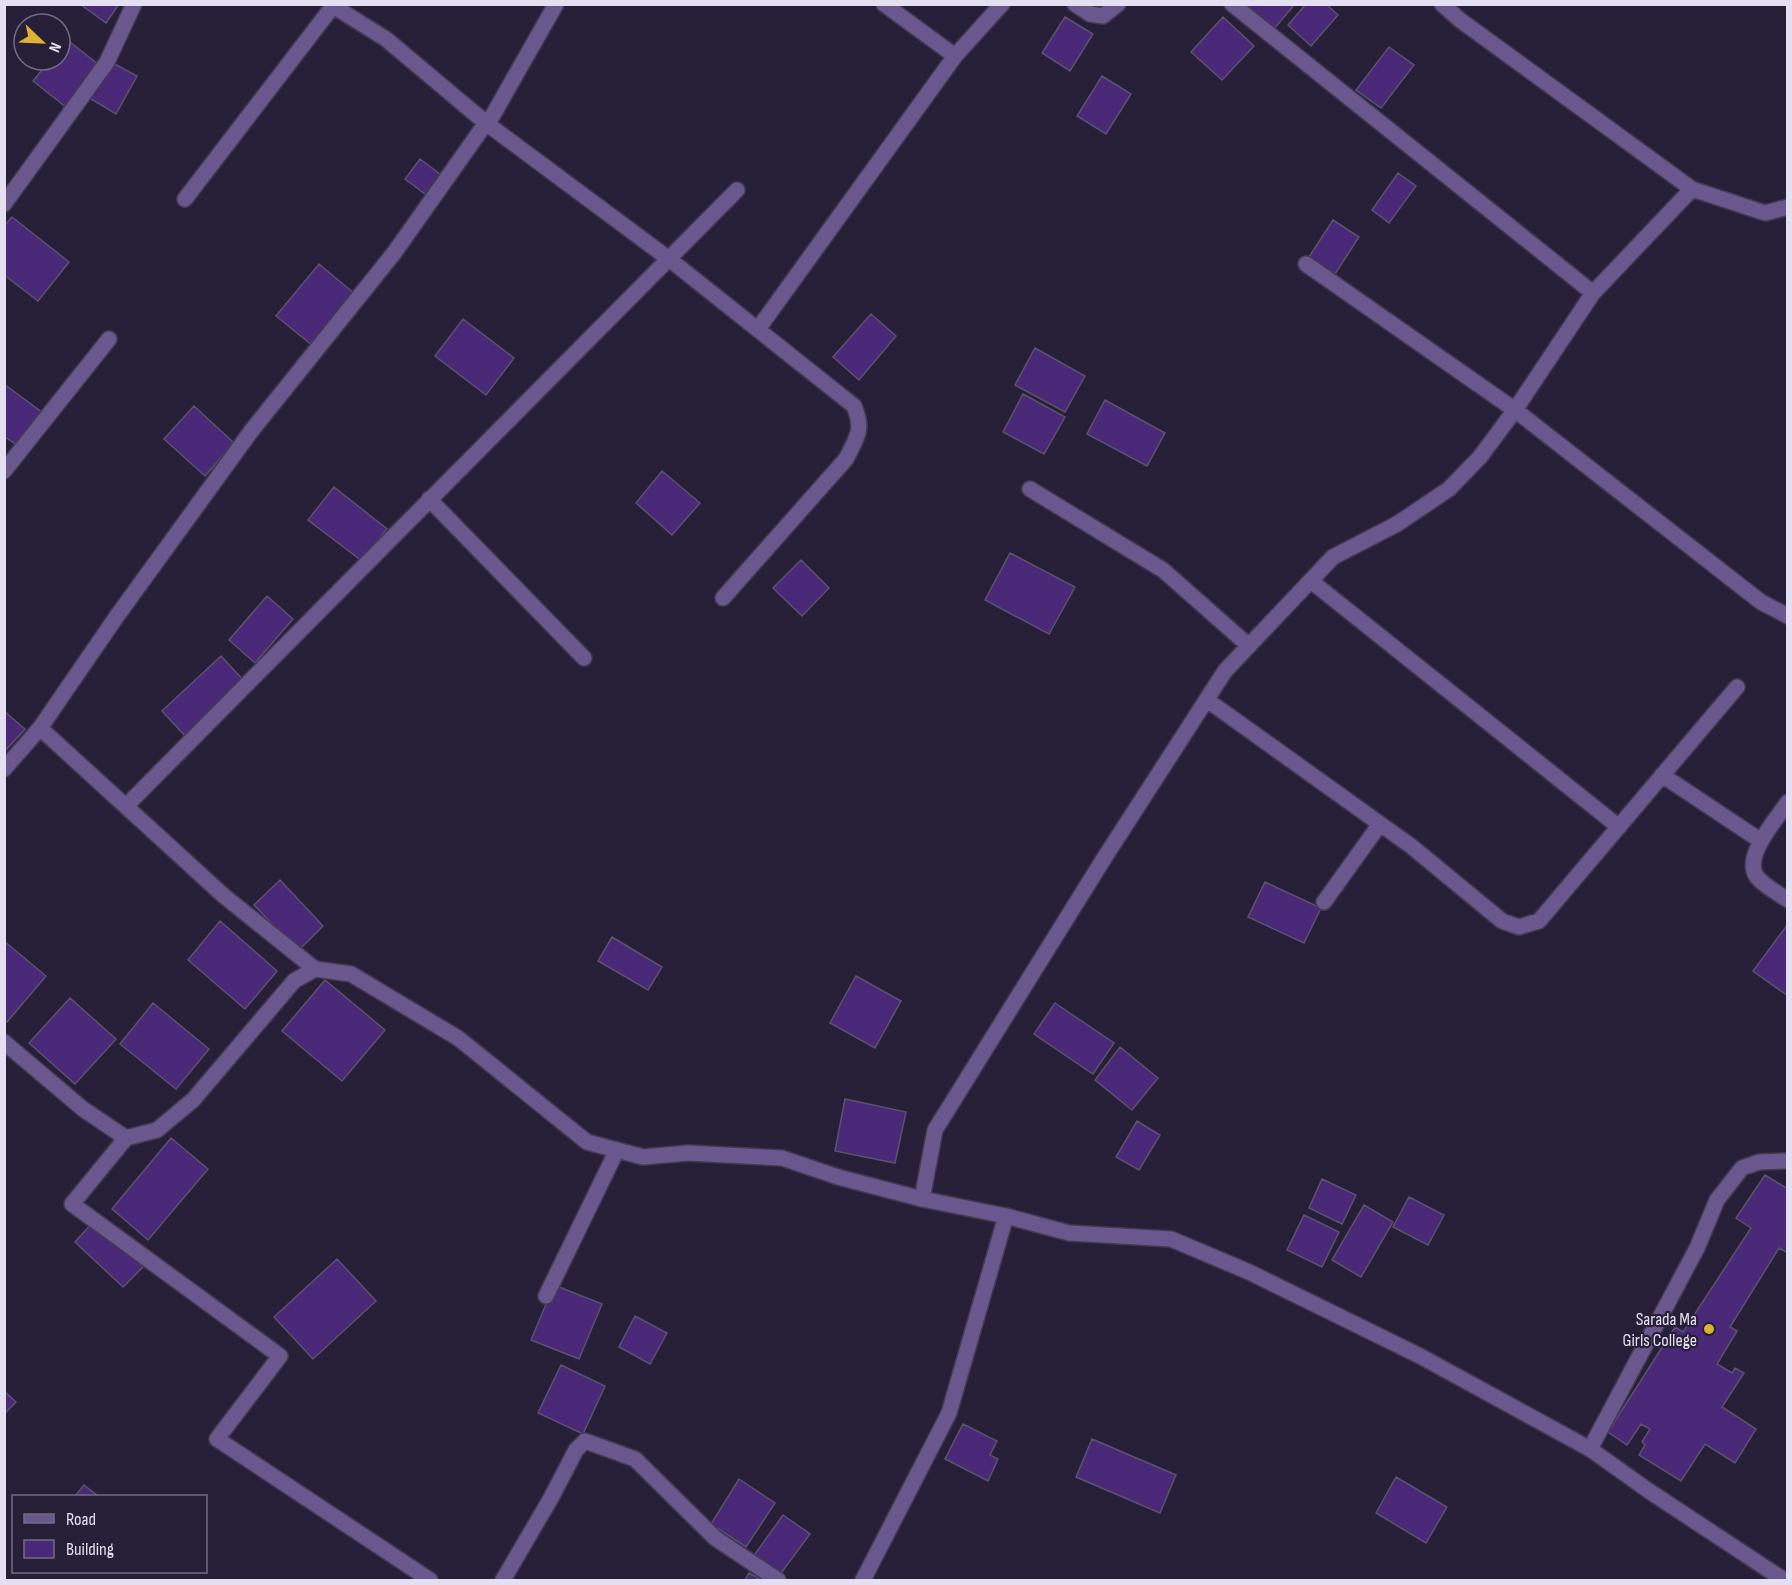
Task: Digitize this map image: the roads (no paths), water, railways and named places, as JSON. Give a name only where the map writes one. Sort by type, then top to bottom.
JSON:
[{"type":"street","points":[[4,204],[107,62],[134,4]]},
{"type":"street","points":[[4,769],[40,728],[117,616],[252,430],[394,253],[493,115],[556,4]]},
{"type":"street","points":[[884,4],[955,56]]},
{"type":"street","points":[[758,329],[955,56],[1002,4]]},
{"type":"street","points":[[1075,4],[1090,14],[1103,16],[1118,4]]},
{"type":"street","points":[[1232,4],[1593,293]]},
{"type":"street","points":[[1442,4],[1460,20],[1692,189],[1765,213],[1788,207]]},
{"type":"street","points":[[185,199],[332,5],[386,39],[486,123],[669,259],[854,406],[860,422],[857,438],[846,459],[723,598]]},
{"type":"street","points":[[922,1199],[935,1130],[1097,870],[1225,671],[1334,556],[1397,524],[1449,489],[1480,456],[1515,410],[1593,293],[1692,189]]},
{"type":"street","points":[[126,806],[737,190]]},
{"type":"street","points":[[1306,264],[1515,410],[1761,602],[1788,616]]},
{"type":"street","points":[[4,471],[109,339]]},
{"type":"street","points":[[1030,489],[1163,570],[1249,646]]},
{"type":"street","points":[[429,499],[584,658]]},
{"type":"street","points":[[1311,581],[1619,827]]},
{"type":"street","points":[[1207,700],[1411,846],[1502,921],[1520,927],[1539,921],[1737,687]]},
{"type":"street","points":[[40,728],[224,896],[315,969],[351,974],[458,1038],[587,1142],[643,1158],[688,1152],[782,1158],[838,1177],[922,1199],[1006,1216],[1069,1233],[1171,1239],[1249,1272],[1420,1356],[1590,1449],[1784,1581]]},
{"type":"street","points":[[1662,776],[1761,841]]},
{"type":"street","points":[[1788,802],[1761,841],[1753,857],[1753,869],[1758,878],[1788,900]]},
{"type":"street","points":[[1324,902],[1380,824]]},
{"type":"street","points":[[315,969],[294,981],[193,1100],[157,1130],[126,1138],[72,1204],[280,1356],[218,1438],[430,1581]]},
{"type":"street","points":[[4,1042],[83,1109],[126,1138]]},
{"type":"street","points":[[546,1296],[617,1150]]},
{"type":"street","points":[[1590,1449],[1697,1248],[1717,1200],[1742,1168],[1759,1162],[1788,1161]]},
{"type":"street","points":[[863,1581],[949,1413],[1006,1216]]},
{"type":"street","points":[[503,1581],[576,1450],[585,1441],[635,1459],[715,1538],[778,1581]]},
{"type":"place","name":"Sarada Ma Girls College","points":[[1709,1329]]}]
